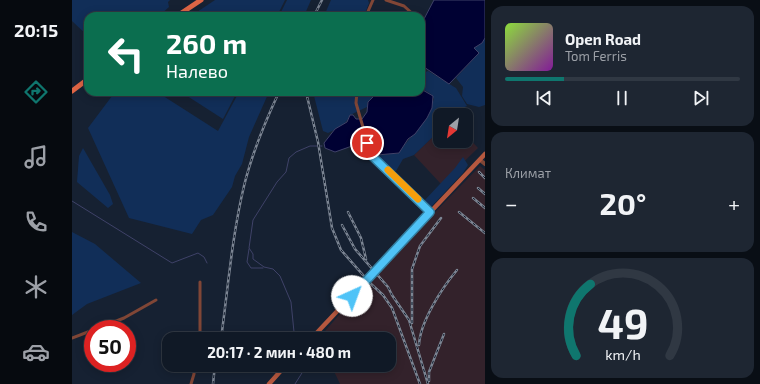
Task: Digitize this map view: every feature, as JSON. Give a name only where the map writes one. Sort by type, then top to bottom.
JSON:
[{"type":"main road","points":[[183,12],[201,0]]},
{"type":"main road","points":[[72,91],[84,82]]},
{"type":"main road","points":[[318,332],[485,154]]},
{"type":"main road","points":[[268,384],[279,372]]},
{"type":"street","points":[[368,12],[373,0]]},
{"type":"street","points":[[386,0],[404,6],[411,12]]},
{"type":"street","points":[[357,96],[356,104],[359,119],[371,155],[430,212]]},
{"type":"street","points":[[480,160],[485,164]]},
{"type":"street","points":[[200,282],[200,332]]},
{"type":"street","points":[[119,320],[156,300]]},
{"type":"street","points":[[72,338],[84,334]]},
{"type":"street","points":[[191,384],[194,372]]},
{"type":"shaded area","points":[[72,0],[170,0],[168,2],[169,7],[163,12],[84,12],[84,32],[72,21]]},
{"type":"shaded area","points":[[215,0],[285,0],[279,12],[197,12]]},
{"type":"shaded area","points":[[287,0],[311,0],[306,12],[281,12]]},
{"type":"shaded area","points":[[331,0],[368,0],[369,3],[366,12],[326,12]]},
{"type":"shaded area","points":[[434,0],[485,0],[485,38],[482,43],[474,48],[479,53],[449,84],[425,68],[425,17]]},
{"type":"shaded area","points":[[485,37],[485,105],[479,107],[467,104],[462,96],[463,87],[456,78],[479,53],[474,48],[482,43]]},
{"type":"shaded area","points":[[428,71],[456,88],[467,106],[462,108],[433,108],[433,137],[414,155],[403,159],[396,171],[393,171],[377,157],[374,152],[380,155],[397,154],[427,118],[434,99],[431,94],[425,90],[425,72]]},
{"type":"shaded area","points":[[425,91],[433,96],[432,108],[427,118],[415,134],[408,139],[399,153],[377,155],[371,146],[367,131],[364,130],[360,132],[363,143],[361,148],[352,146],[335,152],[325,148],[324,143],[335,129],[347,122],[350,115],[353,115],[356,119],[362,119],[367,112],[368,102],[374,96],[425,96]]},
{"type":"shaded area","points":[[112,96],[163,96],[218,131],[237,96],[267,96],[249,137],[242,164],[235,176],[232,187],[213,215],[201,220],[192,234],[129,218],[88,128]]},
{"type":"shaded area","points":[[187,96],[235,96],[223,119]]},
{"type":"shaded area","points":[[314,96],[374,96],[368,102],[367,107],[350,115],[348,119],[338,128],[328,133],[323,131]]},
{"type":"shaded area","points":[[433,137],[433,148],[473,148],[473,143],[478,148],[441,184],[414,155]]},
{"type":"shaded area","points":[[83,148],[110,195],[113,204],[108,208],[77,182],[79,156]]},
{"type":"shaded area","points":[[463,157],[468,165],[463,173],[430,208],[424,201],[455,168]]},
{"type":"shaded area","points":[[480,166],[485,170],[485,384],[340,384],[334,372],[396,372],[396,332],[324,332],[372,277]]},
{"type":"shaded area","points":[[72,232],[95,244],[141,283],[87,304],[72,315]]},
{"type":"waterway","points":[[294,332],[291,302],[280,276],[273,269],[264,267],[253,259],[253,254],[249,248],[253,220],[277,182],[286,172],[289,158],[296,152],[310,146],[322,146]]},
{"type":"waterway","points":[[72,201],[172,263],[198,253],[204,257],[207,263]]},
{"type":"waterway","points":[[249,249],[247,262],[251,268],[263,268]]},
{"type":"waterway","points":[[295,384],[303,372]]},
{"type":"railway","points":[[316,12],[322,0]]},
{"type":"railway","points":[[222,332],[233,243],[244,186],[259,138],[277,96]]},
{"type":"railway","points":[[307,96],[318,142],[332,228],[341,250],[370,283],[383,295],[392,308],[420,384]]},
{"type":"railway","points":[[479,172],[485,178]]},
{"type":"railway","points":[[478,188],[485,194]]},
{"type":"railway","points":[[473,198],[485,208]]},
{"type":"railway","points":[[348,212],[361,238],[366,259]]},
{"type":"railway","points":[[459,212],[485,233]]},
{"type":"railway","points":[[412,323],[412,269],[420,246],[441,218]]},
{"type":"railway","points":[[342,225],[355,249],[388,287],[409,320],[428,384]]},
{"type":"railway","points":[[419,345],[423,326],[433,306],[457,270]]},
{"type":"railway","points":[[429,381],[429,372],[444,334]]},
{"type":"railway","points":[[213,384],[214,372]]},
{"type":"slow traffic","points":[[388,170],[418,199]]},
{"type":"route","points":[[352,296],[430,212],[371,155],[367,143]]}]
